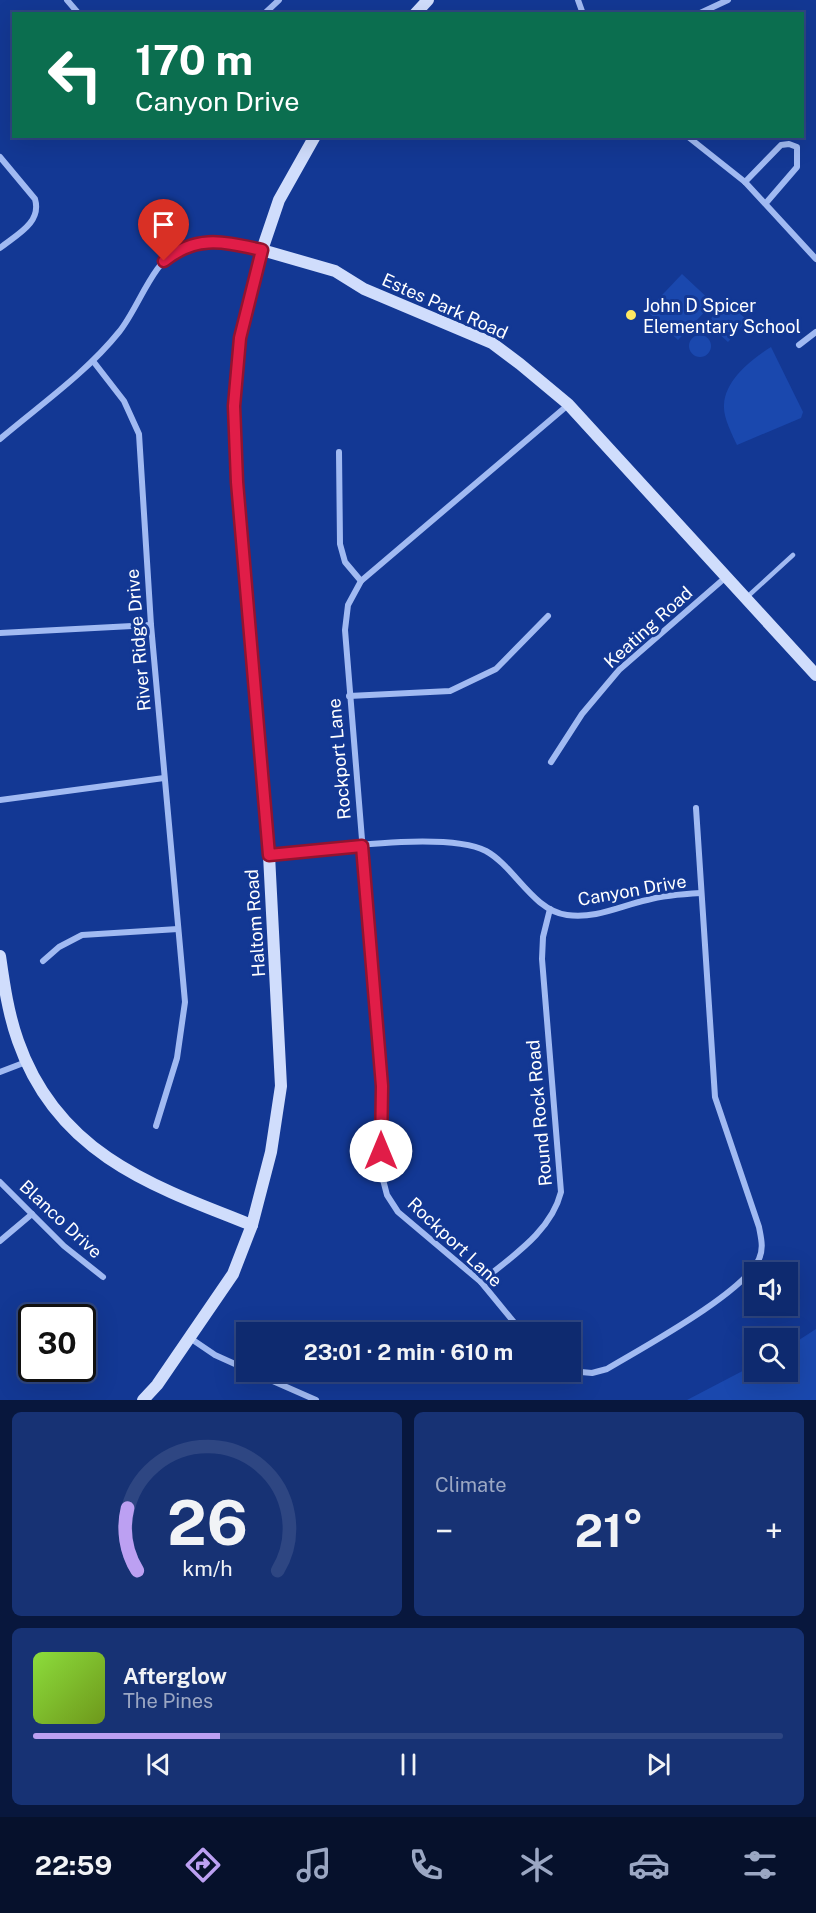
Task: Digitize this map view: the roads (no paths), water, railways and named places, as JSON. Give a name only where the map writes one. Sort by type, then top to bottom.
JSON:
[{"type":"main road","points":[[417,12],[429,0]]},
{"type":"main road","name":"Haltom Road","points":[[143,1400],[157,1385],[233,1274],[252,1225],[271,1152],[281,1086],[269,855],[237,482],[234,406],[240,338],[262,250],[279,200],[314,138]]},
{"type":"main road","name":"Estes Park Road","points":[[262,250],[335,271],[364,289],[492,343],[568,404],[816,675]]},
{"type":"main road","points":[[0,956],[6,997],[26,1062],[58,1111],[90,1147],[134,1175],[252,1225]]},
{"type":"street","points":[[266,12],[279,0]]},
{"type":"street","points":[[702,12],[728,0]]},
{"type":"street","points":[[690,138],[745,182],[816,259]]},
{"type":"street","points":[[745,182],[782,145],[789,144],[797,147],[797,167],[766,203]]},
{"type":"street","points":[[0,157],[35,199],[37,207],[33,221],[0,248]]},
{"type":"street","name":"Estes Park Road","points":[[0,439],[93,361],[119,332],[164,261],[178,249],[195,243],[222,241],[262,250]]},
{"type":"street","points":[[799,345],[816,332]]},
{"type":"street","name":"River Ridge Drive","points":[[93,361],[124,401],[139,434],[151,625],[185,1002],[177,1058],[156,1126]]},
{"type":"street","name":"Rockport Lane","points":[[514,1322],[481,1282],[398,1212],[387,1195],[381,1172],[382,1086],[345,630],[348,605],[361,581],[568,404]]},
{"type":"street","points":[[339,452],[340,544],[345,562],[361,581]]},
{"type":"street","name":"Keating Road","points":[[551,762],[582,714],[619,670],[726,577]]},
{"type":"street","points":[[349,696],[450,691],[496,669],[548,616]]},
{"type":"street","points":[[0,633],[151,625]]},
{"type":"street","points":[[0,800],[164,778]]},
{"type":"street","points":[[581,1372],[592,1373],[607,1370],[741,1283],[761,1256],[759,1227],[715,1097],[696,808]]},
{"type":"street","points":[[269,855],[362,846],[447,842],[472,846],[496,858],[550,909]]},
{"type":"street","name":"Canyon Drive","points":[[550,909],[565,915],[583,916],[646,900],[678,894],[701,893]]},
{"type":"street","name":"Round Rock Road","points":[[481,1282],[543,1228],[558,1206],[561,1192],[542,959],[543,938],[550,909]]},
{"type":"street","points":[[43,961],[59,946],[82,935],[178,929]]},
{"type":"street","points":[[0,1072],[26,1062]]},
{"type":"street","name":"Blanco Drive","points":[[0,1182],[64,1246],[103,1276]]},
{"type":"street","points":[[0,1241],[32,1214]]},
{"type":"street","points":[[190,1337],[215,1355],[236,1364]]},
{"type":"street","points":[[275,1382],[316,1400]]},
{"type":"lane","points":[[746,598],[793,555]]},
{"type":"place","name":"John D Spicer Elementary School","points":[[631,315]]}]
